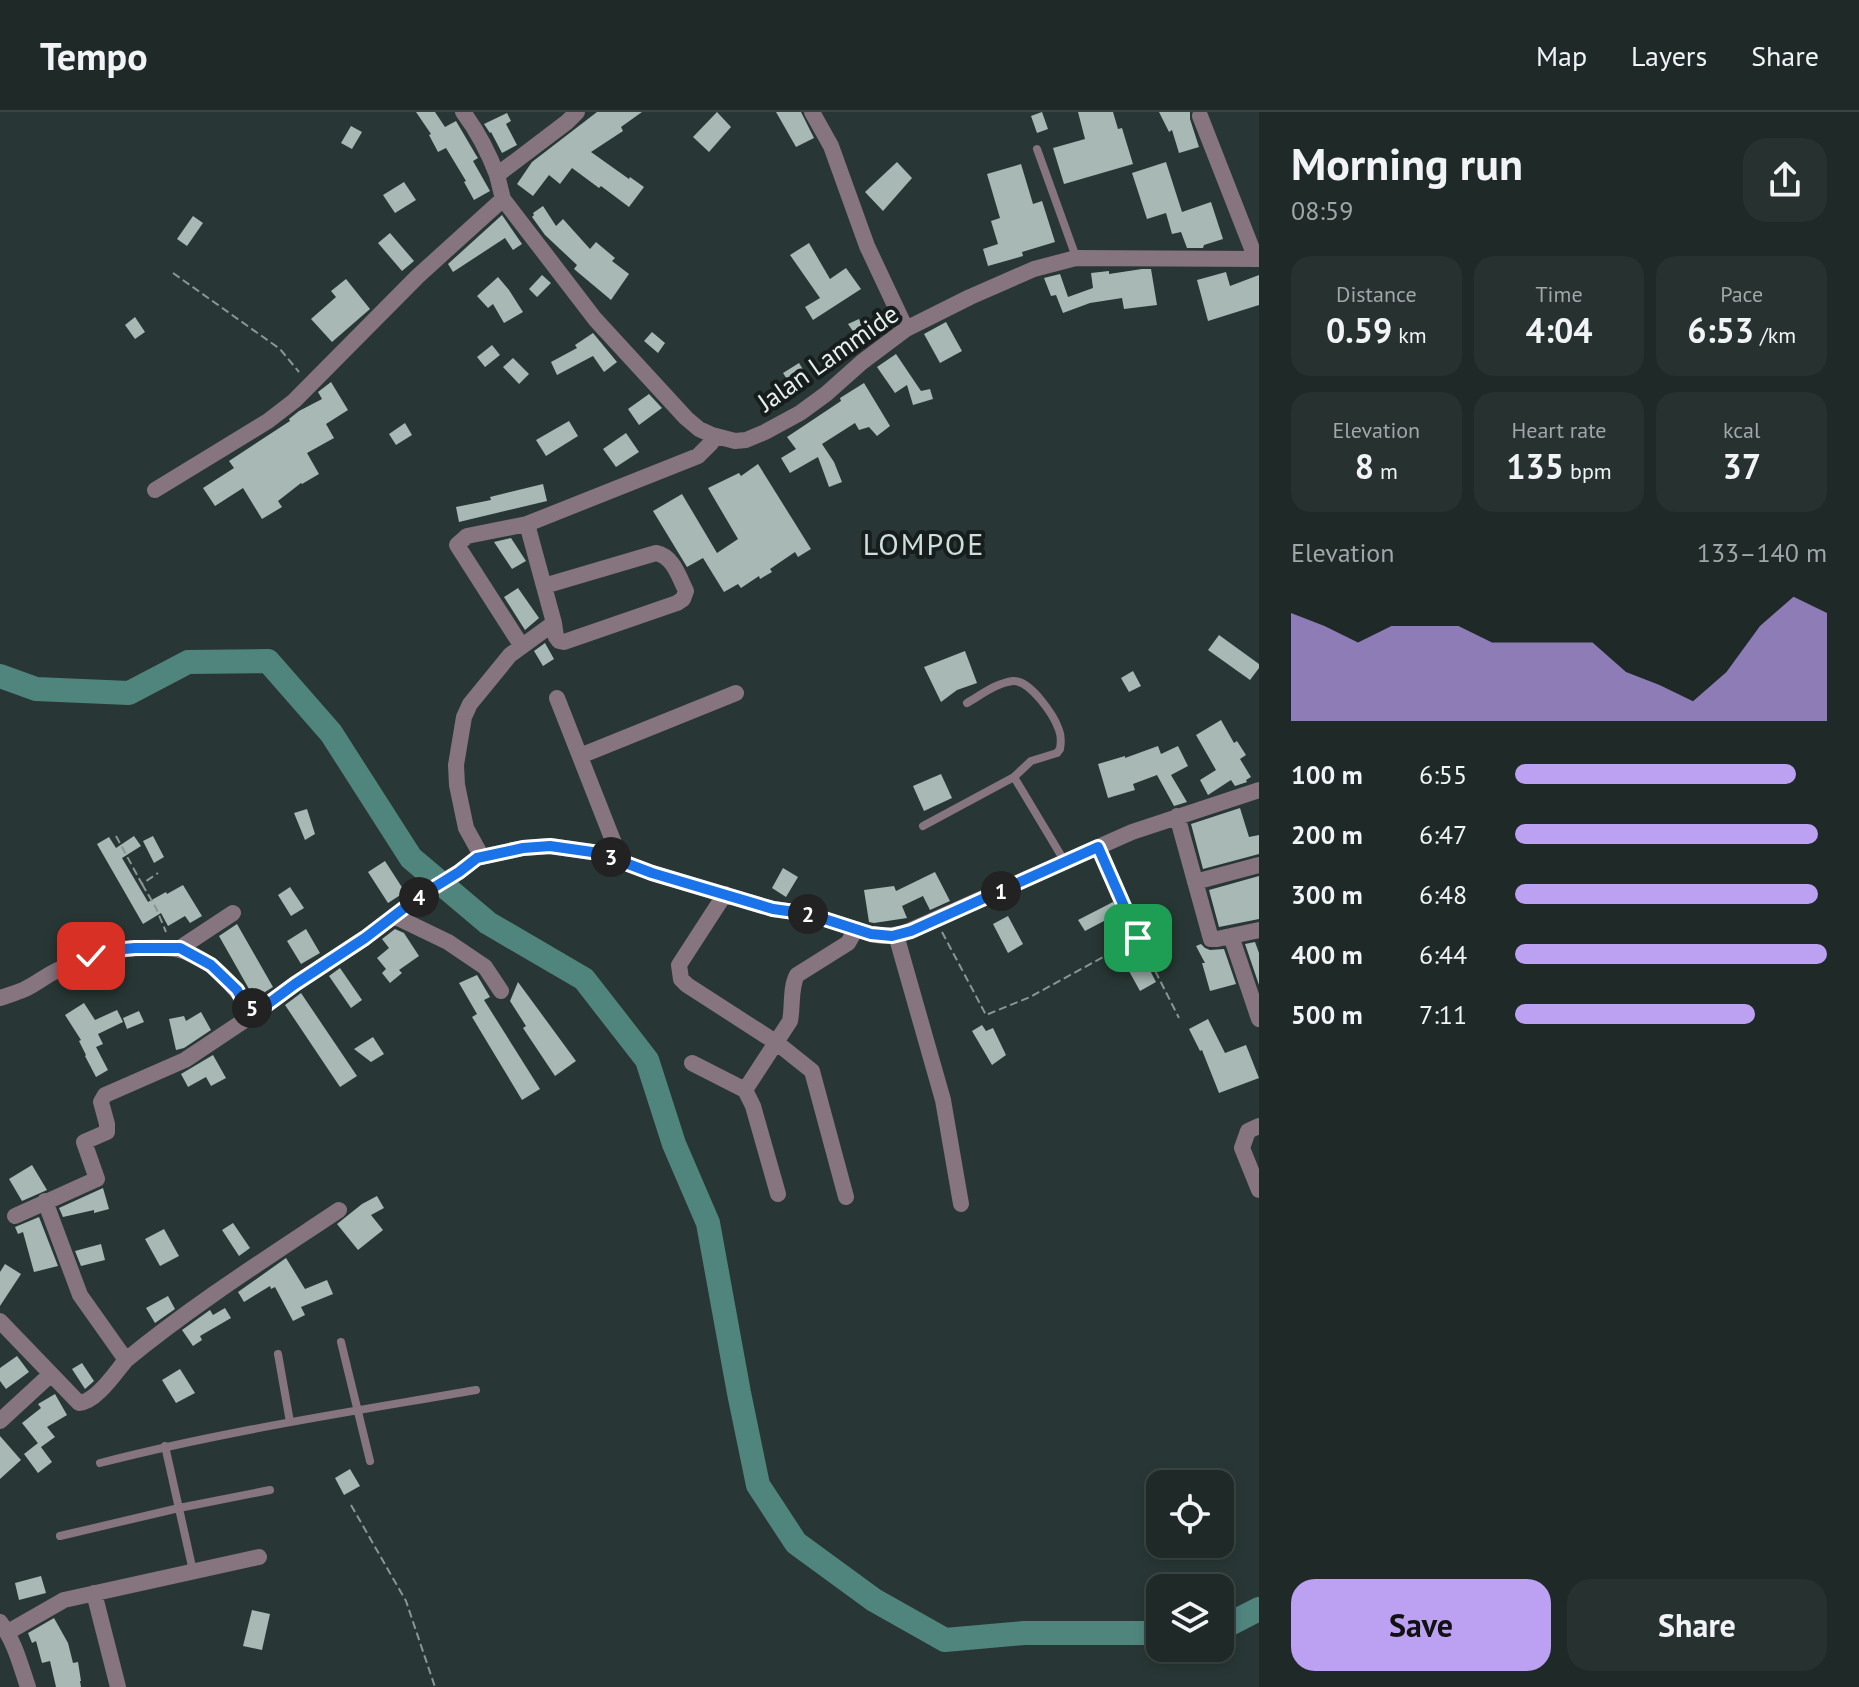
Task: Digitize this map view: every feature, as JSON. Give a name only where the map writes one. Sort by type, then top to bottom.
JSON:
[{"type":"street","points":[[463,112],[487,148],[503,199],[595,319],[686,418],[712,435],[711,443],[698,456],[527,524],[467,536],[457,545],[521,645]]},
{"type":"street","points":[[497,175],[577,112]]},
{"type":"street","points":[[812,112],[831,146],[867,246],[906,329]]},
{"type":"street","points":[[1200,116],[1258,259]]},
{"type":"street","points":[[155,490],[268,421],[294,401],[436,259],[503,199]]},
{"type":"street","name":"Jalan Lammide","points":[[712,435],[735,441],[765,432],[800,413],[906,329],[1021,274],[1076,258],[1258,259]]},
{"type":"street","points":[[527,524],[559,641],[564,642],[677,603],[686,591],[670,560],[664,554],[656,553],[544,586]]},
{"type":"street","points":[[482,857],[466,828],[460,807],[456,765],[464,717],[470,704],[510,655],[554,623]]},
{"type":"street","points":[[580,756],[736,693]]},
{"type":"street","points":[[557,698],[621,861]]},
{"type":"street","points":[[15,1216],[97,1179],[84,1142],[107,1132],[101,1102],[105,1095],[185,1060],[477,858],[523,848],[550,846],[599,853],[652,873],[773,909],[809,914],[871,934],[896,935],[1132,832],[1259,790]]},
{"type":"street","points":[[1177,816],[1211,939],[1259,930]]},
{"type":"street","points":[[1195,882],[1259,865]]},
{"type":"street","points":[[725,894],[679,965],[681,979],[777,1043],[812,1071],[846,1197]]},
{"type":"street","points":[[177,948],[233,913]]},
{"type":"street","points":[[394,916],[448,942],[485,967],[501,991]]},
{"type":"street","points":[[745,1090],[790,1021],[797,975],[848,943],[856,929]]},
{"type":"street","points":[[896,935],[943,1100],[961,1204]]},
{"type":"street","points":[[1231,936],[1259,1019]]},
{"type":"street","points":[[0,998],[91,956],[113,950],[177,948],[211,965],[257,1012]]},
{"type":"street","points":[[692,1063],[745,1090],[753,1106],[778,1194]]},
{"type":"street","points":[[1259,1126],[1248,1131],[1242,1148],[1259,1190]]},
{"type":"street","points":[[45,1201],[80,1295],[126,1360]]},
{"type":"street","points":[[0,1321],[74,1401],[84,1403],[93,1398],[126,1360],[150,1340],[269,1255],[339,1210]]},
{"type":"street","points":[[0,1421],[51,1374]]},
{"type":"street","points":[[28,1687],[15,1648],[4,1627],[64,1600],[259,1557]]},
{"type":"street","points":[[94,1593],[118,1687]]},
{"type":"lane","points":[[1037,149],[1076,258]]},
{"type":"lane","points":[[923,826],[1014,777],[1028,762],[1057,753],[1060,749],[1060,731],[1028,686],[1017,681],[998,685],[967,703]]},
{"type":"lane","points":[[1014,777],[1066,863]]},
{"type":"lane","points":[[341,1342],[370,1461]]},
{"type":"lane","points":[[278,1354],[290,1422]]},
{"type":"lane","points":[[100,1463],[165,1446],[476,1390]]},
{"type":"lane","points":[[165,1446],[193,1572]]},
{"type":"lane","points":[[60,1536],[270,1490]]},
{"type":"path","points":[[173,273],[280,349],[310,385]]},
{"type":"path","points":[[116,836],[177,948]]},
{"type":"path","points":[[1098,847],[1138,938],[1179,1018]]},
{"type":"path","points":[[142,884],[158,873]]},
{"type":"path","points":[[936,920],[986,1015],[1030,997],[1138,938]]},
{"type":"path","points":[[351,1505],[406,1601],[435,1687]]},
{"type":"building","points":[[416,112],[435,112],[445,127],[456,121],[478,158],[473,161],[490,191],[474,200],[446,148],[438,152],[431,134]]},
{"type":"building","points":[[597,112],[642,112],[621,127],[623,131],[591,152],[644,187],[629,207],[572,168],[560,184],[549,175],[533,196],[517,184],[532,162]]},
{"type":"building","points":[[717,112],[731,127],[709,152],[693,137]]},
{"type":"building","points":[[776,112],[801,112],[814,138],[796,147]]},
{"type":"building","points":[[1042,112],[1048,129],[1037,133],[1031,116]]},
{"type":"building","points":[[1078,112],[1113,112],[1118,129],[1122,128],[1133,164],[1064,184],[1053,148],[1085,139]]},
{"type":"building","points":[[1159,112],[1190,112],[1199,147],[1179,153],[1172,130],[1169,132]]},
{"type":"building","points":[[507,113],[511,121],[506,124],[517,145],[502,153],[484,124]]},
{"type":"building","points":[[351,126],[362,132],[352,149],[341,143]]},
{"type":"building","points":[[897,162],[912,178],[883,211],[865,192]]},
{"type":"building","points":[[1166,162],[1182,212],[1211,202],[1223,239],[1203,248],[1187,248],[1181,232],[1172,234],[1166,213],[1147,219],[1132,173]]},
{"type":"building","points":[[1021,164],[1033,204],[1042,201],[1055,242],[988,266],[983,249],[998,244],[991,221],[1000,218],[987,174]]},
{"type":"building","points":[[404,182],[416,200],[395,213],[383,195]]},
{"type":"building","points":[[543,206],[556,226],[563,219],[590,249],[596,242],[615,258],[612,261],[629,274],[611,300],[574,269],[577,265],[545,235],[532,217]]},
{"type":"building","points":[[502,215],[522,244],[513,250],[505,238],[453,272],[448,264]]},
{"type":"building","points":[[193,216],[203,223],[187,246],[177,239]]},
{"type":"building","points":[[390,233],[414,261],[402,271],[378,243]]},
{"type":"building","points":[[809,243],[830,279],[846,268],[861,289],[813,320],[805,307],[820,298],[790,255]]},
{"type":"building","points":[[1151,269],[1157,305],[1124,309],[1122,298],[1090,303],[1063,313],[1056,295],[1051,296],[1044,278],[1060,274],[1068,297],[1093,288],[1091,273],[1109,271],[1109,274]]},
{"type":"building","points":[[1226,272],[1230,286],[1259,275],[1259,305],[1208,321],[1197,280]]},
{"type":"building","points":[[542,275],[551,283],[537,297],[529,289]]},
{"type":"building","points":[[498,277],[523,312],[504,323],[493,304],[488,308],[477,296]]},
{"type":"building","points":[[346,279],[370,309],[332,342],[311,319],[336,297],[331,291]]},
{"type":"building","points":[[135,317],[145,332],[135,339],[125,325]]},
{"type":"building","points":[[859,319],[869,343],[864,347],[848,324]]},
{"type":"building","points":[[946,322],[962,351],[940,363],[924,334]]},
{"type":"building","points":[[652,332],[665,343],[658,353],[644,341]]},
{"type":"building","points":[[593,333],[617,362],[604,372],[593,356],[557,375],[551,362],[577,348],[575,345]]},
{"type":"building","points":[[492,345],[500,355],[485,367],[477,357]]},
{"type":"building","points":[[896,354],[921,391],[930,389],[933,399],[913,405],[907,385],[895,393],[877,367]]},
{"type":"building","points":[[513,358],[529,374],[519,384],[503,367]]},
{"type":"building","points":[[799,363],[812,384],[796,393],[783,373]]},
{"type":"building","points":[[331,382],[348,410],[326,424],[334,438],[307,453],[319,474],[278,501],[282,507],[262,519],[243,488],[215,506],[203,488],[234,468],[229,461],[290,421],[299,411],[322,399],[318,392]]},
{"type":"building","points":[[864,383],[890,426],[877,436],[869,427],[859,430],[855,423],[822,444],[842,482],[829,487],[818,457],[790,473],[781,458],[796,449],[787,437]]},
{"type":"building","points":[[649,394],[662,408],[639,425],[628,409]]},
{"type":"building","points":[[569,421],[578,436],[546,456],[536,440]]},
{"type":"building","points":[[405,423],[412,435],[396,445],[389,434]]},
{"type":"building","points":[[626,433],[639,452],[616,467],[603,449]]},
{"type":"building","points":[[758,464],[811,549],[798,557],[795,552],[760,579],[759,576],[741,588],[738,584],[724,592],[703,558],[687,567],[653,511],[682,494],[717,553],[738,539],[708,488],[739,473],[741,476]]},
{"type":"building","points":[[543,484],[547,501],[459,522],[456,507]]},
{"type":"building","points":[[511,538],[526,561],[512,569],[494,542]]},
{"type":"building","points":[[518,588],[539,618],[525,630],[504,597]]},
{"type":"building","points":[[1219,635],[1259,664],[1250,680],[1208,650]]},
{"type":"building","points":[[545,643],[554,659],[543,666],[534,651]]},
{"type":"building","points":[[965,651],[977,683],[957,690],[941,702],[924,667]]},
{"type":"building","points":[[1133,671],[1141,686],[1129,692],[1121,678]]},
{"type":"building","points":[[1221,720],[1234,743],[1237,741],[1246,755],[1240,759],[1251,777],[1235,786],[1231,780],[1208,795],[1200,780],[1216,770],[1196,735]]},
{"type":"building","points":[[1158,746],[1161,754],[1178,746],[1188,766],[1171,775],[1187,802],[1174,806],[1157,775],[1133,784],[1135,790],[1108,798],[1098,764]]},
{"type":"building","points":[[941,774],[952,798],[924,811],[913,786]]},
{"type":"building","points":[[1240,808],[1249,837],[1259,835],[1259,854],[1203,869],[1191,824]]},
{"type":"building","points":[[307,809],[315,834],[305,840],[294,813]]},
{"type":"building","points":[[134,836],[141,846],[122,858],[148,902],[183,885],[202,916],[190,923],[185,916],[168,926],[161,913],[143,924],[97,844],[109,837],[116,848]]},
{"type":"building","points":[[153,836],[164,857],[154,863],[143,841]]},
{"type":"building","points":[[385,861],[405,892],[388,903],[368,872]]},
{"type":"building","points":[[783,868],[798,877],[786,897],[772,888]]},
{"type":"building","points":[[935,872],[950,901],[930,910],[923,896],[902,906],[907,918],[869,922],[864,890],[894,886],[896,891]]},
{"type":"building","points":[[1259,876],[1259,919],[1219,927],[1209,890]]},
{"type":"building","points":[[290,887],[304,908],[291,916],[278,895]]},
{"type":"building","points":[[1113,902],[1119,913],[1085,931],[1078,920]]},
{"type":"building","points":[[1008,916],[1023,944],[1008,953],[993,924]]},
{"type":"building","points":[[237,924],[273,987],[257,997],[249,989],[219,936]]},
{"type":"building","points":[[306,929],[320,953],[301,964],[287,941]]},
{"type":"building","points":[[395,929],[404,933],[419,956],[399,970],[402,973],[390,983],[382,973],[386,969],[377,958],[389,948],[382,939]]},
{"type":"building","points":[[1255,942],[1259,953],[1259,985],[1245,944]]},
{"type":"building","points":[[1201,944],[1210,950],[1224,949],[1236,984],[1210,991],[1202,963],[1205,963],[1196,946]]},
{"type":"building","points":[[1141,953],[1156,982],[1140,991],[1124,962]]},
{"type":"building","points":[[340,968],[362,1000],[351,1008],[329,976]]},
{"type":"building","points":[[477,975],[490,997],[484,1000],[540,1089],[522,1100],[472,1017],[477,1014],[459,983]]},
{"type":"building","points":[[518,982],[576,1061],[555,1076],[523,1028],[526,1026],[510,1001]]},
{"type":"building","points":[[301,993],[357,1076],[340,1087],[285,1005]]},
{"type":"building","points":[[84,1003],[95,1020],[117,1010],[123,1022],[98,1034],[103,1044],[96,1047],[108,1070],[96,1077],[81,1040],[65,1015]]},
{"type":"building","points":[[139,1011],[144,1022],[127,1029],[123,1018]]},
{"type":"building","points":[[201,1012],[211,1030],[176,1050],[169,1019],[184,1016],[186,1021]]},
{"type":"building","points":[[1208,1019],[1225,1053],[1246,1045],[1259,1078],[1219,1093],[1202,1050],[1189,1029]]},
{"type":"building","points":[[982,1025],[986,1031],[993,1028],[1006,1055],[992,1065],[972,1031]]},
{"type":"building","points":[[373,1037],[384,1054],[371,1062],[354,1049]]},
{"type":"building","points":[[213,1055],[226,1078],[211,1086],[206,1077],[188,1087],[181,1074]]},
{"type":"building","points":[[32,1165],[47,1190],[22,1201],[9,1179]]},
{"type":"building","points":[[103,1188],[109,1209],[63,1217],[59,1208]]},
{"type":"building","points":[[377,1196],[384,1208],[371,1215],[383,1230],[358,1250],[337,1224]]},
{"type":"building","points":[[39,1217],[58,1266],[34,1272],[23,1232],[18,1234],[15,1227]]},
{"type":"building","points":[[233,1223],[250,1248],[239,1256],[222,1230]]},
{"type":"building","points":[[164,1229],[179,1256],[160,1266],[145,1239]]},
{"type":"building","points":[[101,1244],[105,1260],[81,1266],[75,1251]]},
{"type":"building","points":[[286,1258],[305,1289],[327,1280],[333,1294],[301,1307],[305,1315],[293,1321],[275,1287],[271,1289],[270,1286],[244,1302],[238,1292]]},
{"type":"building","points":[[5,1264],[21,1274],[0,1306],[0,1272]]},
{"type":"building","points":[[168,1296],[175,1309],[155,1323],[146,1308]]},
{"type":"building","points":[[225,1308],[231,1318],[200,1336],[202,1340],[193,1346],[182,1330],[210,1310],[213,1315]]},
{"type":"building","points":[[17,1356],[29,1372],[6,1389],[0,1381],[0,1368]]},
{"type":"building","points":[[82,1363],[94,1381],[85,1389],[72,1369]]},
{"type":"building","points":[[180,1369],[195,1393],[176,1403],[162,1380]]},
{"type":"building","points":[[55,1394],[67,1415],[47,1427],[55,1437],[41,1447],[22,1423],[41,1408],[38,1404]]},
{"type":"building","points":[[0,1436],[21,1460],[0,1479]]},
{"type":"building","points":[[38,1443],[52,1462],[38,1473],[24,1454]]},
{"type":"building","points":[[350,1469],[360,1486],[344,1495],[335,1478]]},
{"type":"building","points":[[41,1576],[46,1593],[19,1600],[15,1583]]},
{"type":"building","points":[[252,1610],[270,1614],[262,1650],[243,1646]]},
{"type":"building","points":[[54,1618],[68,1643],[73,1663],[78,1662],[81,1687],[56,1687],[50,1661],[42,1663],[36,1641],[32,1643],[28,1633]]},
{"type":"waterway","points":[[0,676],[36,689],[129,693],[188,662],[268,661],[331,733],[411,858],[488,923],[584,979],[647,1060],[674,1144],[708,1223],[758,1485],[796,1543],[874,1600],[945,1640],[1024,1633],[1146,1633]]},
{"type":"waterway","points":[[1234,1622],[1259,1609]]},
{"type":"district","name":"LOMPOE","points":[[924,545]]},
{"type":"route","points":[[91,956],[135,948],[180,948],[211,965],[257,1012],[477,858],[523,848],[550,846],[599,853],[652,873],[773,909],[809,914],[883,936],[911,931],[1098,847],[1138,938]]}]
